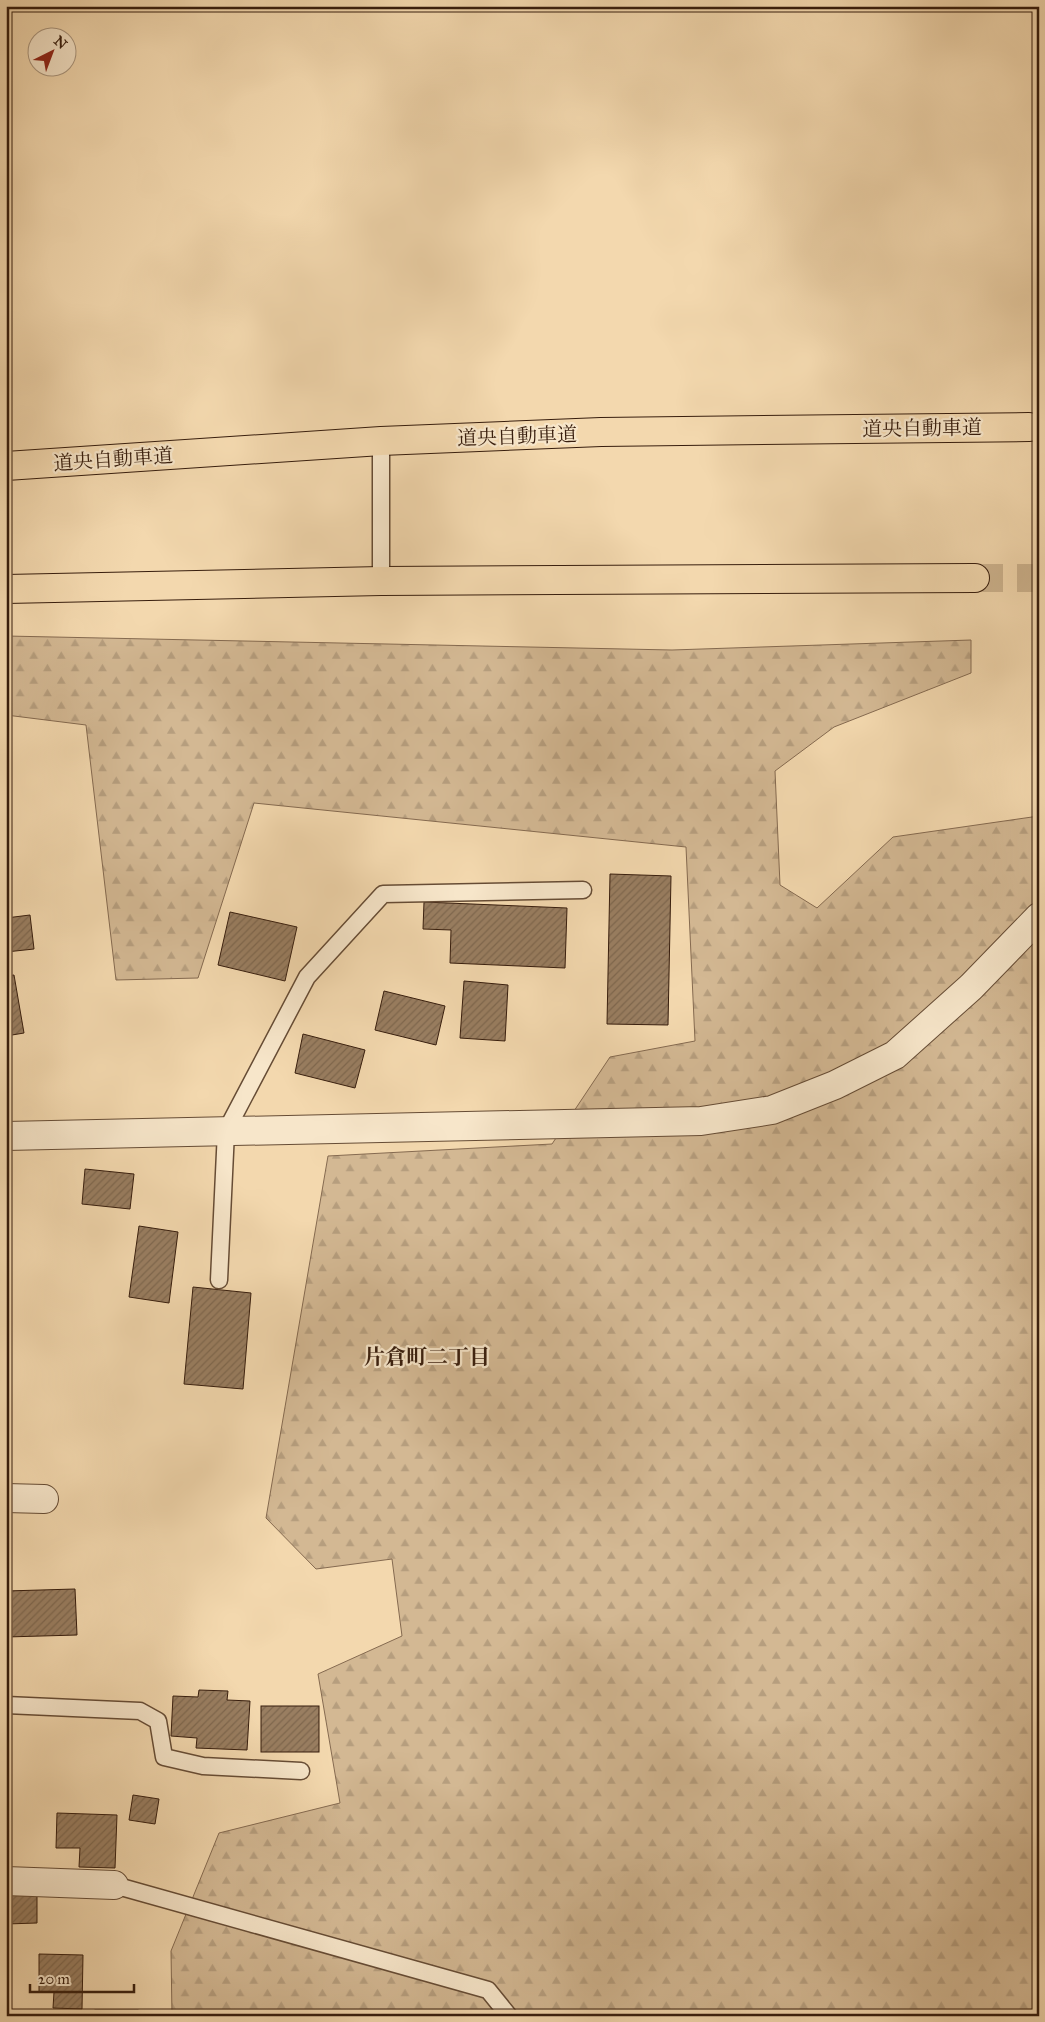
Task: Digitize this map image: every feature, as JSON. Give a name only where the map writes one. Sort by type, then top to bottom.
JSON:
[{"type":"highway","name":"道央自動車道","points":[[6,466],[381,441],[600,432],[1029,427]]},
{"type":"highway","points":[[6,589],[381,581],[975,578]]},
{"type":"street","points":[[6,1136],[701,1121],[772,1110],[835,1085],[895,1055],[971,987],[1039,916]]},
{"type":"street","points":[[6,1498],[44,1499]]},
{"type":"street","points":[[6,1881],[114,1885]]},
{"type":"lane","points":[[381,441],[381,581]]},
{"type":"lane","points":[[219,1280],[226,1131],[307,978],[383,894],[583,890]]},
{"type":"lane","points":[[6,1705],[140,1711],[158,1721],[164,1757],[203,1766],[301,1771]]},
{"type":"lane","points":[[114,1885],[488,1990],[509,2016]]},
{"type":"green space","points":[[6,636],[672,650],[971,640],[971,673],[834,727],[775,771],[780,885],[817,908],[893,837],[1039,816],[1039,2016],[172,2016],[171,1951],[219,1833],[340,1803],[318,1674],[402,1636],[392,1559],[316,1569],[266,1518],[328,1156],[552,1144],[610,1057],[695,1041],[686,847],[254,803],[198,978],[116,980],[86,725],[6,715]]},
{"type":"building","points":[[6,747],[10,747],[9,785],[6,785]]},
{"type":"building","points":[[610,874],[671,876],[668,1025],[607,1024]]},
{"type":"building","points":[[424,902],[567,908],[565,968],[450,963],[451,930],[423,929]]},
{"type":"building","points":[[230,912],[297,927],[285,981],[218,965]]},
{"type":"building","points":[[30,915],[34,949],[6,952],[6,918]]},
{"type":"building","points":[[14,975],[24,1033],[6,1036],[6,976]]},
{"type":"building","points":[[464,981],[508,985],[505,1041],[460,1038]]},
{"type":"building","points":[[384,991],[445,1006],[436,1045],[375,1030]]},
{"type":"building","points":[[303,1034],[365,1050],[355,1088],[295,1073]]},
{"type":"building","points":[[85,1169],[134,1174],[130,1209],[82,1204]]},
{"type":"building","points":[[139,1226],[178,1232],[169,1303],[129,1297]]},
{"type":"building","points":[[193,1287],[251,1293],[243,1389],[184,1384]]},
{"type":"building","points":[[75,1589],[77,1635],[6,1637],[6,1591]]},
{"type":"building","points":[[199,1690],[228,1691],[227,1700],[250,1701],[247,1750],[196,1748],[197,1738],[171,1736],[173,1696],[198,1697]]},
{"type":"building","points":[[261,1706],[319,1706],[319,1752],[261,1752]]},
{"type":"building","points":[[133,1795],[159,1799],[155,1824],[129,1820]]},
{"type":"building","points":[[57,1813],[117,1815],[115,1868],[79,1867],[80,1848],[56,1848]]},
{"type":"building","points":[[37,1891],[37,1923],[6,1924],[6,1892]]},
{"type":"building","points":[[39,1954],[83,1955],[82,2009],[53,2008],[54,1992],[39,1992]]},
{"type":"building","points":[[95,2010],[138,2010],[138,2016],[95,2016]]},
{"type":"tunnel","points":[[975,578],[1039,578]]},
{"type":"district","name":"片倉町二丁目","points":[[427,1357]]}]
